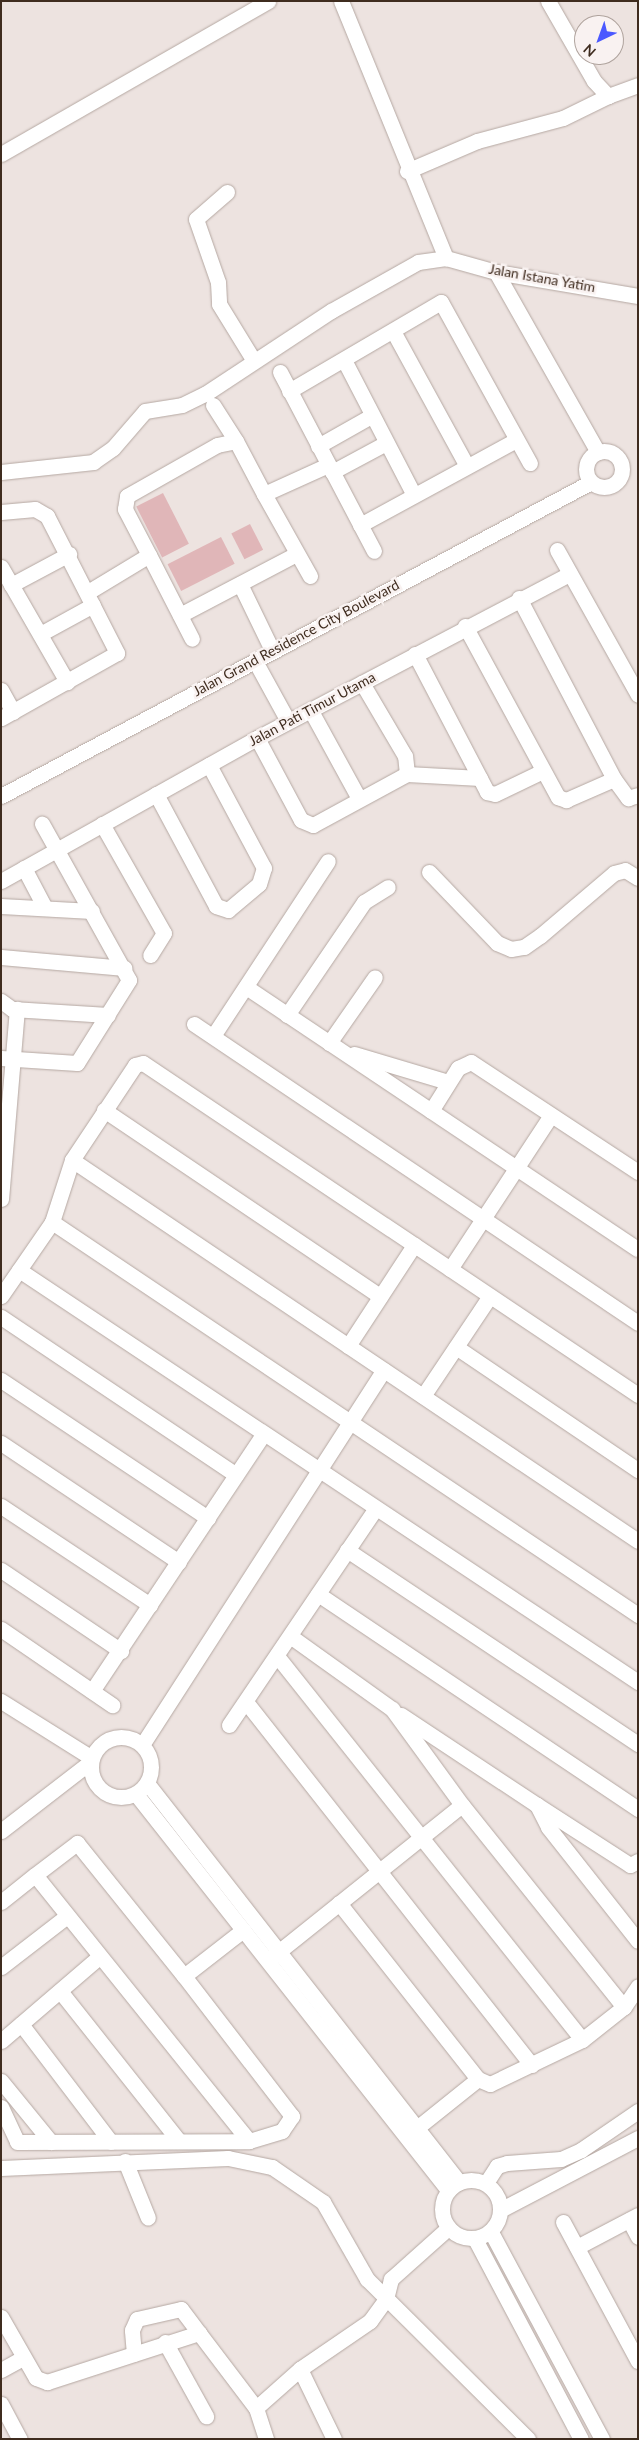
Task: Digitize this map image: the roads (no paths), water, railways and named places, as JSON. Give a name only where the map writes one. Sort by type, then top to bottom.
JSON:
[{"type":"street","points":[[1,154],[268,1]]},
{"type":"street","points":[[1,472],[93,462],[114,448],[145,411],[182,405],[398,270],[446,258],[407,171],[341,1]]},
{"type":"street","points":[[548,1],[594,81],[608,96]]},
{"type":"street","points":[[407,171],[477,141],[563,118],[608,96],[638,85]]},
{"type":"street","points":[[227,192],[196,219],[218,282],[219,304],[254,361]]},
{"type":"street","name":"Jalan Istana Yatim","points":[[446,258],[496,272],[638,296]]},
{"type":"street","points":[[496,272],[598,452],[586,469],[591,482]]},
{"type":"street","points":[[289,391],[441,302],[530,463]]},
{"type":"street","points":[[392,331],[467,466]]},
{"type":"street","points":[[344,360],[371,416],[414,495]]},
{"type":"street","points":[[280,372],[374,551]]},
{"type":"street","points":[[213,405],[236,441],[296,554],[310,576]]},
{"type":"street","points":[[318,446],[371,416]]},
{"type":"street","points":[[360,524],[516,440]]},
{"type":"street","points":[[192,639],[125,509],[127,496],[217,445],[236,441]]},
{"type":"street","points":[[264,494],[386,444]]},
{"type":"street","name":"Jalan Grand Residence City Boulevard","points":[[1,796],[255,661],[272,650],[591,482],[611,486],[623,470],[618,456],[598,452]]},
{"type":"street","points":[[1,512],[42,512],[69,554],[117,653],[7,715],[1,690]]},
{"type":"street","points":[[557,550],[638,695]]},
{"type":"street","points":[[11,585],[69,554]]},
{"type":"street","points":[[180,616],[296,554]]},
{"type":"street","points":[[42,633],[149,555]]},
{"type":"street","points":[[1,567],[42,633],[67,682]]},
{"type":"street","name":"Jalan Pati Timur Utama","points":[[1,881],[288,721],[311,711],[465,626],[570,574]]},
{"type":"street","points":[[240,584],[272,650]]},
{"type":"street","points":[[519,598],[614,779],[628,798],[638,795]]},
{"type":"street","points":[[465,626],[558,797],[566,800],[614,779]]},
{"type":"street","points":[[415,654],[487,792],[495,794],[543,771]]},
{"type":"street","points":[[255,661],[288,721]]},
{"type":"street","points":[[362,683],[405,756],[407,774]]},
{"type":"street","points":[[311,711],[358,797]]},
{"type":"street","points":[[257,738],[305,824],[312,826],[358,797],[407,774],[480,778]]},
{"type":"street","points":[[156,794],[216,906],[228,910],[259,884],[264,868],[209,765]]},
{"type":"street","points":[[7,1058],[77,1063],[129,980],[125,968],[42,824]]},
{"type":"street","points":[[102,824],[164,933],[150,955]]},
{"type":"street","points":[[213,1036],[328,861]]},
{"type":"street","points":[[24,868],[45,908]]},
{"type":"street","points":[[429,872],[497,943],[511,949],[524,948],[614,873],[625,870],[638,878]]},
{"type":"street","points":[[287,1015],[364,902],[388,887]]},
{"type":"street","points":[[1,906],[92,911]]},
{"type":"street","points":[[1,957],[125,968]]},
{"type":"street","points":[[335,1047],[375,977]]},
{"type":"street","points":[[246,987],[638,1249]]},
{"type":"street","points":[[1,1001],[17,1009],[108,1016]]},
{"type":"street","points":[[1,1199],[7,1058],[17,1009]]},
{"type":"street","points":[[194,1024],[638,1323]]},
{"type":"street","points":[[335,1047],[448,1082]]},
{"type":"street","points":[[431,1111],[448,1082],[464,1062],[471,1062],[638,1172]]},
{"type":"street","points":[[1,1296],[52,1222],[72,1160],[135,1065],[143,1063],[638,1395]]},
{"type":"street","points":[[104,1110],[380,1296]]},
{"type":"street","points":[[450,1269],[551,1115]]},
{"type":"street","points":[[72,1160],[638,1541]]},
{"type":"street","points":[[52,1222],[638,1615]]},
{"type":"street","points":[[348,1346],[414,1245]]},
{"type":"street","points":[[19,1270],[374,1511],[638,1682]]},
{"type":"street","points":[[423,1396],[490,1296]]},
{"type":"street","points":[[1,1317],[236,1475]]},
{"type":"street","points":[[456,1347],[638,1470]]},
{"type":"street","points":[[142,1745],[384,1370]]},
{"type":"street","points":[[1,1380],[208,1518]]},
{"type":"street","points":[[92,1691],[263,1435]]},
{"type":"street","points":[[1,1443],[179,1562]]},
{"type":"street","points":[[1,1506],[150,1605]]},
{"type":"street","points":[[229,1725],[374,1511]]},
{"type":"street","points":[[348,1550],[638,1744]]},
{"type":"street","points":[[1,1570],[120,1651]]},
{"type":"street","points":[[318,1594],[638,1809]]},
{"type":"street","points":[[1,1629],[112,1705]]},
{"type":"street","points":[[290,1636],[392,1709],[537,1805],[630,1865],[638,1861]]},
{"type":"street","points":[[277,1656],[582,2040]]},
{"type":"street","points":[[1,1701],[91,1760],[94,1780],[104,1792],[120,1798],[142,1789],[152,1770],[142,1745],[119,1737],[108,1740],[91,1760],[1,1831]]},
{"type":"street","points":[[246,1702],[381,1869],[532,2065]]},
{"type":"street","points":[[392,1709],[462,1805],[624,2007]]},
{"type":"street","points":[[142,1789],[242,1930],[272,1956],[418,2127],[454,2186]]},
{"type":"street","points":[[142,1789],[454,2186]]},
{"type":"street","points":[[272,1956],[462,1805]]},
{"type":"street","points":[[537,1805],[548,1827],[638,1941]]},
{"type":"street","points":[[1,1902],[77,1843],[184,1976],[292,2116],[282,2131],[249,2141],[17,2142],[1,2107]]},
{"type":"street","points":[[35,1874],[99,1957],[249,2141]]},
{"type":"street","points":[[339,1904],[478,2079],[490,2084],[582,2040],[624,2007],[638,1986]]},
{"type":"street","points":[[1,1967],[67,1916]]},
{"type":"street","points":[[184,1976],[242,1930]]},
{"type":"street","points":[[1,2041],[99,1957]]},
{"type":"street","points":[[60,1991],[179,2141]]},
{"type":"street","points":[[20,2024],[111,2142]]},
{"type":"street","points":[[418,2127],[478,2079]]},
{"type":"street","points":[[1,2081],[51,2142]]},
{"type":"street","points":[[486,2183],[497,2166],[507,2163],[561,2159],[581,2150],[638,2111]]},
{"type":"street","points":[[454,2186],[442,2216],[448,2228],[460,2237],[475,2239],[491,2232],[502,2210],[638,2138]]},
{"type":"street","points":[[1,2168],[125,2161],[228,2158],[272,2167],[311,2190],[336,2217],[367,2278],[528,2439]]},
{"type":"street","points":[[125,2161],[148,2218]]},
{"type":"street","points":[[454,2186],[486,2183]]},
{"type":"street","points":[[486,2183],[497,2194],[502,2210]]},
{"type":"street","points":[[577,2247],[633,2218],[638,2237]]},
{"type":"street","points":[[563,2222],[638,2361]]},
{"type":"street","points":[[256,2408],[300,2369],[370,2322],[386,2299],[391,2279],[448,2228]]},
{"type":"street","points":[[491,2232],[602,2439]]},
{"type":"street","points":[[475,2239],[581,2439]]},
{"type":"street","points":[[134,2354],[132,2330],[137,2319],[181,2309],[256,2408],[266,2439]]},
{"type":"street","points":[[1,2317],[36,2378],[46,2382],[165,2342],[199,2333]]},
{"type":"street","points":[[165,2342],[206,2416]]},
{"type":"street","points":[[1,2370],[23,2358]]},
{"type":"street","points":[[300,2369],[334,2439]]},
{"type":"street","points":[[1,2404],[20,2439]]}]
